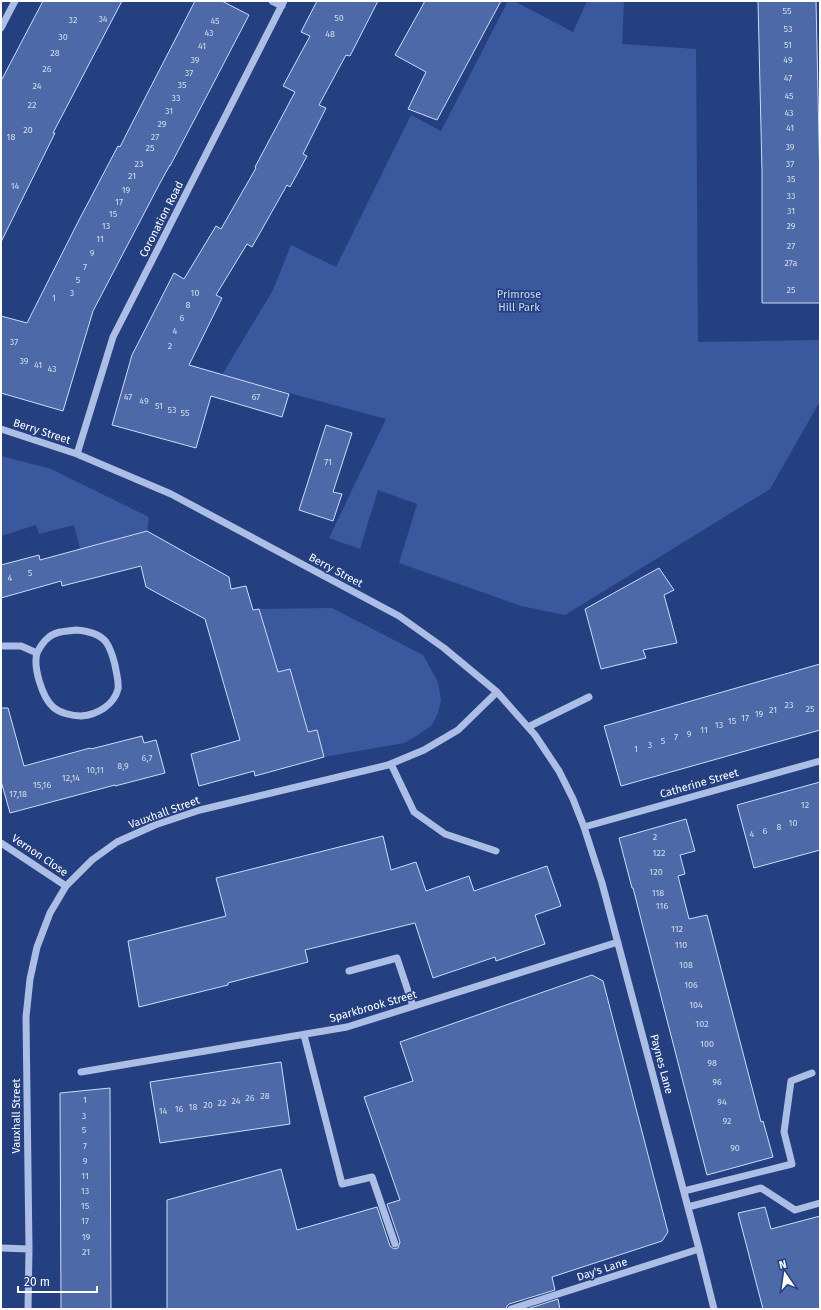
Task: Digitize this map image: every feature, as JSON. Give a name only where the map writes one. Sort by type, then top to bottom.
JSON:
[{"type":"street","points":[[1,28],[15,1]]},
{"type":"street","points":[[272,1],[283,3]]},
{"type":"street","name":"Coronation Road","points":[[77,454],[113,337],[283,3]]},
{"type":"street","name":"Berry Street","points":[[1,429],[77,454],[171,494],[399,616],[444,648],[497,692],[528,727],[559,770],[584,827]]},
{"type":"street","points":[[76,630],[99,636],[106,642],[112,653],[118,677],[118,689],[113,700],[94,714],[81,716],[67,714],[53,707],[44,695],[36,666],[37,653],[48,638],[64,631],[76,630]]},
{"type":"street","points":[[1,646],[21,646],[37,653]]},
{"type":"street","name":"Vauxhall Street","points":[[28,1309],[29,1249],[26,1017],[30,979],[37,947],[50,913],[66,886],[92,860],[117,842],[155,825],[200,810],[391,764],[424,750],[458,730],[497,692]]},
{"type":"street","points":[[528,727],[589,697]]},
{"type":"street","name":"Catherine Street","points":[[584,827],[820,761]]},
{"type":"street","points":[[391,764],[414,812],[445,834],[496,851]]},
{"type":"street","name":"Paynes Lane","points":[[584,827],[602,883],[618,942],[714,1309]]},
{"type":"street","name":"Vernon Close","points":[[1,843],[66,886]]},
{"type":"street","name":"Sparkbrook Street","points":[[81,1072],[346,1027],[618,942]]},
{"type":"street","points":[[349,971],[397,958],[412,1006]]},
{"type":"street","points":[[304,1035],[342,1184],[372,1177],[395,1244]]},
{"type":"street","points":[[684,1192],[792,1164],[784,1132],[791,1081],[812,1073]]},
{"type":"street","points":[[688,1207],[761,1188],[795,1210],[820,1203]]},
{"type":"street","points":[[1,1248],[29,1249]]},
{"type":"street","name":"Day's Lane","points":[[511,1309],[699,1249]]},
{"type":"green space","name":"Primrose Hill Park","points":[[508,1],[514,1],[573,32],[587,1],[624,1],[622,44],[696,49],[698,342],[820,340],[820,401],[770,489],[565,615],[521,606],[399,563],[417,504],[378,490],[360,549],[329,538],[386,419],[222,375],[273,290],[291,245],[336,267],[411,115],[441,131]]},
{"type":"green space","points":[[1,456],[51,469],[149,517],[147,531],[80,549],[74,525],[39,534],[36,525],[1,536]]},
{"type":"green space","points":[[332,608],[423,655],[438,682],[441,700],[438,713],[432,725],[404,743],[324,757],[317,731],[308,732],[290,669],[278,672],[259,609]]},
{"type":"building","points":[[43,1],[122,1],[53,133],[55,133],[1,242],[1,81]]},
{"type":"building","points":[[195,1],[222,1],[249,15],[93,311],[63,411],[1,393],[1,316],[27,323],[79,220],[118,146],[120,147]]},
{"type":"building","points":[[317,1],[378,1],[350,56],[346,55],[319,105],[326,108],[303,154],[307,156],[290,187],[287,185],[252,247],[247,244],[216,295],[222,298],[189,365],[289,394],[282,417],[211,396],[196,448],[112,425],[132,355],[174,273],[184,279],[216,226],[221,229],[256,168],[255,167],[295,92],[283,86],[310,36],[301,32]]},
{"type":"building","points":[[425,1],[501,1],[437,120],[408,109],[426,72],[395,55]]},
{"type":"building","points":[[758,1],[816,1],[820,187],[820,303],[762,303],[762,172]]},
{"type":"building","points":[[326,425],[352,433],[333,492],[342,494],[333,521],[299,510]]},
{"type":"building","points":[[147,531],[229,577],[231,589],[246,586],[253,610],[259,609],[278,672],[290,669],[308,732],[317,730],[324,757],[255,776],[254,771],[199,786],[191,754],[240,740],[205,619],[146,587],[141,566],[62,586],[61,581],[1,598],[1,565],[39,555],[40,560]]},
{"type":"building","points":[[659,568],[674,590],[664,595],[677,643],[643,650],[646,658],[601,669],[585,609]]},
{"type":"building","points":[[820,664],[820,730],[621,786],[604,726]]},
{"type":"building","points":[[1,708],[8,708],[24,766],[142,736],[144,743],[156,740],[165,773],[10,813],[1,781]]},
{"type":"building","points":[[820,782],[820,850],[754,868],[737,805]]},
{"type":"building","points":[[686,819],[695,851],[680,855],[685,874],[678,876],[689,919],[707,915],[761,1122],[763,1121],[773,1157],[707,1175],[619,838]]},
{"type":"building","points":[[383,836],[391,870],[416,862],[426,891],[469,876],[474,891],[547,866],[561,906],[535,915],[545,944],[496,961],[495,957],[433,978],[415,923],[305,950],[308,962],[228,983],[228,985],[139,1007],[128,941],[226,916],[216,878]]},
{"type":"building","points":[[592,975],[603,981],[668,1232],[662,1241],[552,1277],[555,1290],[509,1304],[506,1309],[167,1309],[167,1200],[281,1169],[297,1230],[377,1207],[390,1246],[394,1249],[398,1248],[400,1242],[387,1204],[400,1200],[364,1097],[413,1081],[400,1042]]},
{"type":"building","points":[[281,1062],[290,1124],[160,1143],[150,1082]]},
{"type":"building","points":[[110,1088],[111,1309],[61,1309],[60,1093]]},
{"type":"building","points":[[765,1207],[771,1229],[820,1216],[820,1309],[763,1309],[738,1213]]},
{"type":"building","points":[[558,1299],[560,1309],[527,1309]]}]
